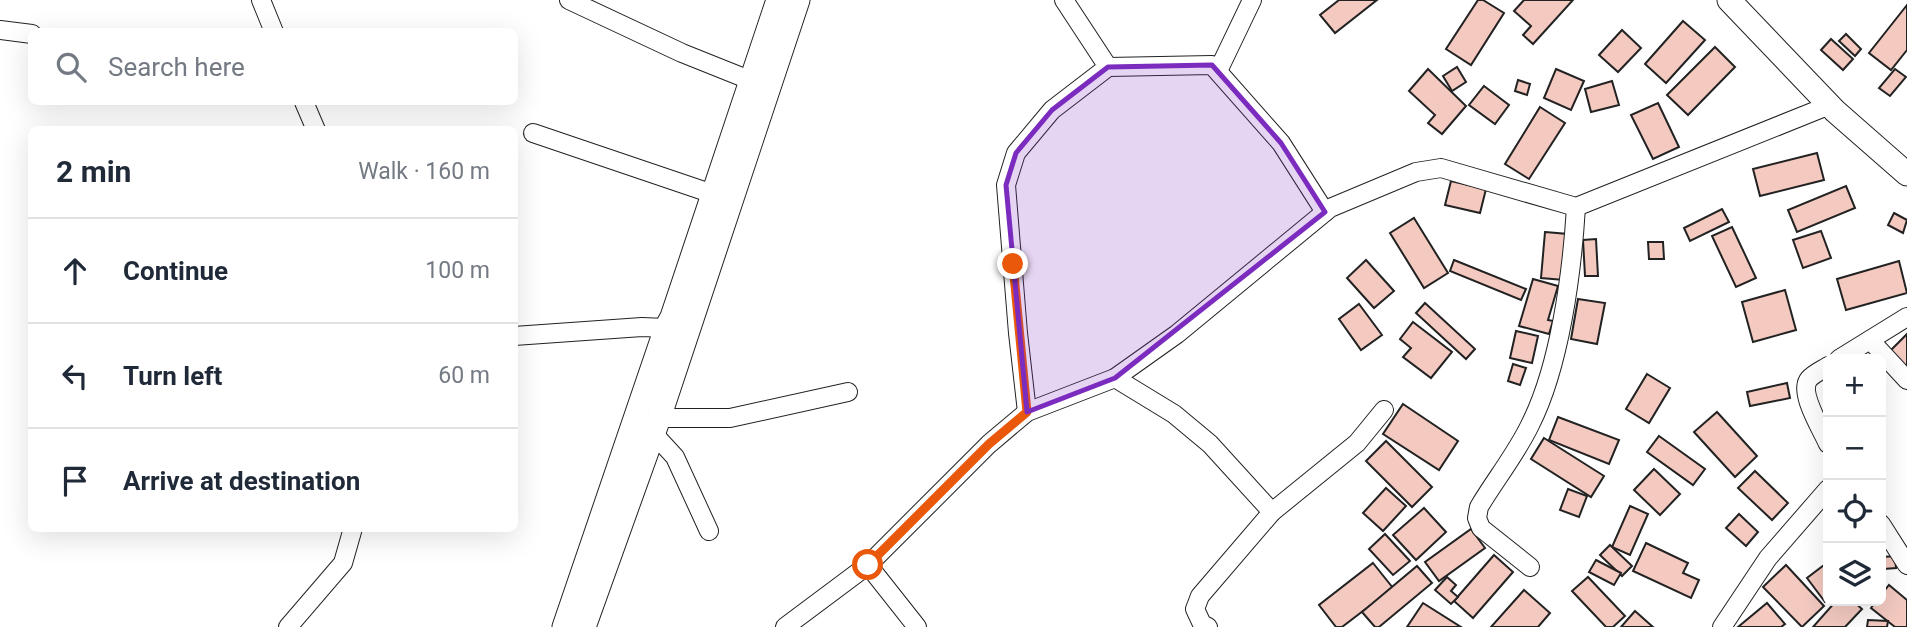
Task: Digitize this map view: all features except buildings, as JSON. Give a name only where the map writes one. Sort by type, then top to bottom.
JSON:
[{"type":"main road","points":[[564,627],[778,0]]},
{"type":"main road","points":[[584,627],[656,425],[798,0]]},
{"type":"main road","points":[[1729,0],[1830,105],[1907,174]]},
{"type":"street","points":[[261,0],[271,28]]},
{"type":"street","points":[[569,0],[682,53],[751,81]]},
{"type":"street","points":[[1064,0],[1108,67]]},
{"type":"street","points":[[1218,71],[1252,0]]},
{"type":"street","points":[[0,30],[28,34]]},
{"type":"street","points":[[1027,412],[1006,185],[1016,153],[1052,110],[1108,67],[1212,65],[1281,144],[1325,212]]},
{"type":"street","points":[[305,105],[314,126]]},
{"type":"street","points":[[785,627],[868,565],[989,444],[1027,412],[1115,378],[1177,334],[1330,208],[1416,172],[1441,168],[1576,207],[1830,105]]},
{"type":"street","points":[[533,133],[713,194]]},
{"type":"street","points":[[1530,567],[1481,528],[1477,519],[1479,507],[1530,425],[1551,367],[1573,260],[1576,207]]},
{"type":"street","points":[[1847,354],[1907,317]]},
{"type":"street","points":[[518,336],[642,327],[666,328]]},
{"type":"street","points":[[1870,340],[1907,380]]},
{"type":"street","points":[[1823,369],[1809,379],[1805,387],[1806,397],[1823,433]]},
{"type":"street","points":[[1115,378],[1174,414],[1210,444],[1272,512]]},
{"type":"street","points":[[709,531],[675,457],[656,425],[730,418],[848,392]]},
{"type":"street","points":[[1208,627],[1202,624],[1195,609],[1200,596],[1272,512],[1357,443],[1384,410]]},
{"type":"street","points":[[1722,627],[1768,558],[1823,495]]},
{"type":"street","points":[[288,627],[343,563],[353,532]]},
{"type":"street","points":[[1886,532],[1907,565]]},
{"type":"street","points":[[868,565],[918,627]]},
{"type":"highlighted area","points":[[1212,65],[1281,143],[1325,212],[1115,378],[1027,412],[1006,185],[1016,153],[1052,110],[1108,67]]},
{"type":"route","points":[[868,565],[989,444],[1027,412],[1013,264]]}]
